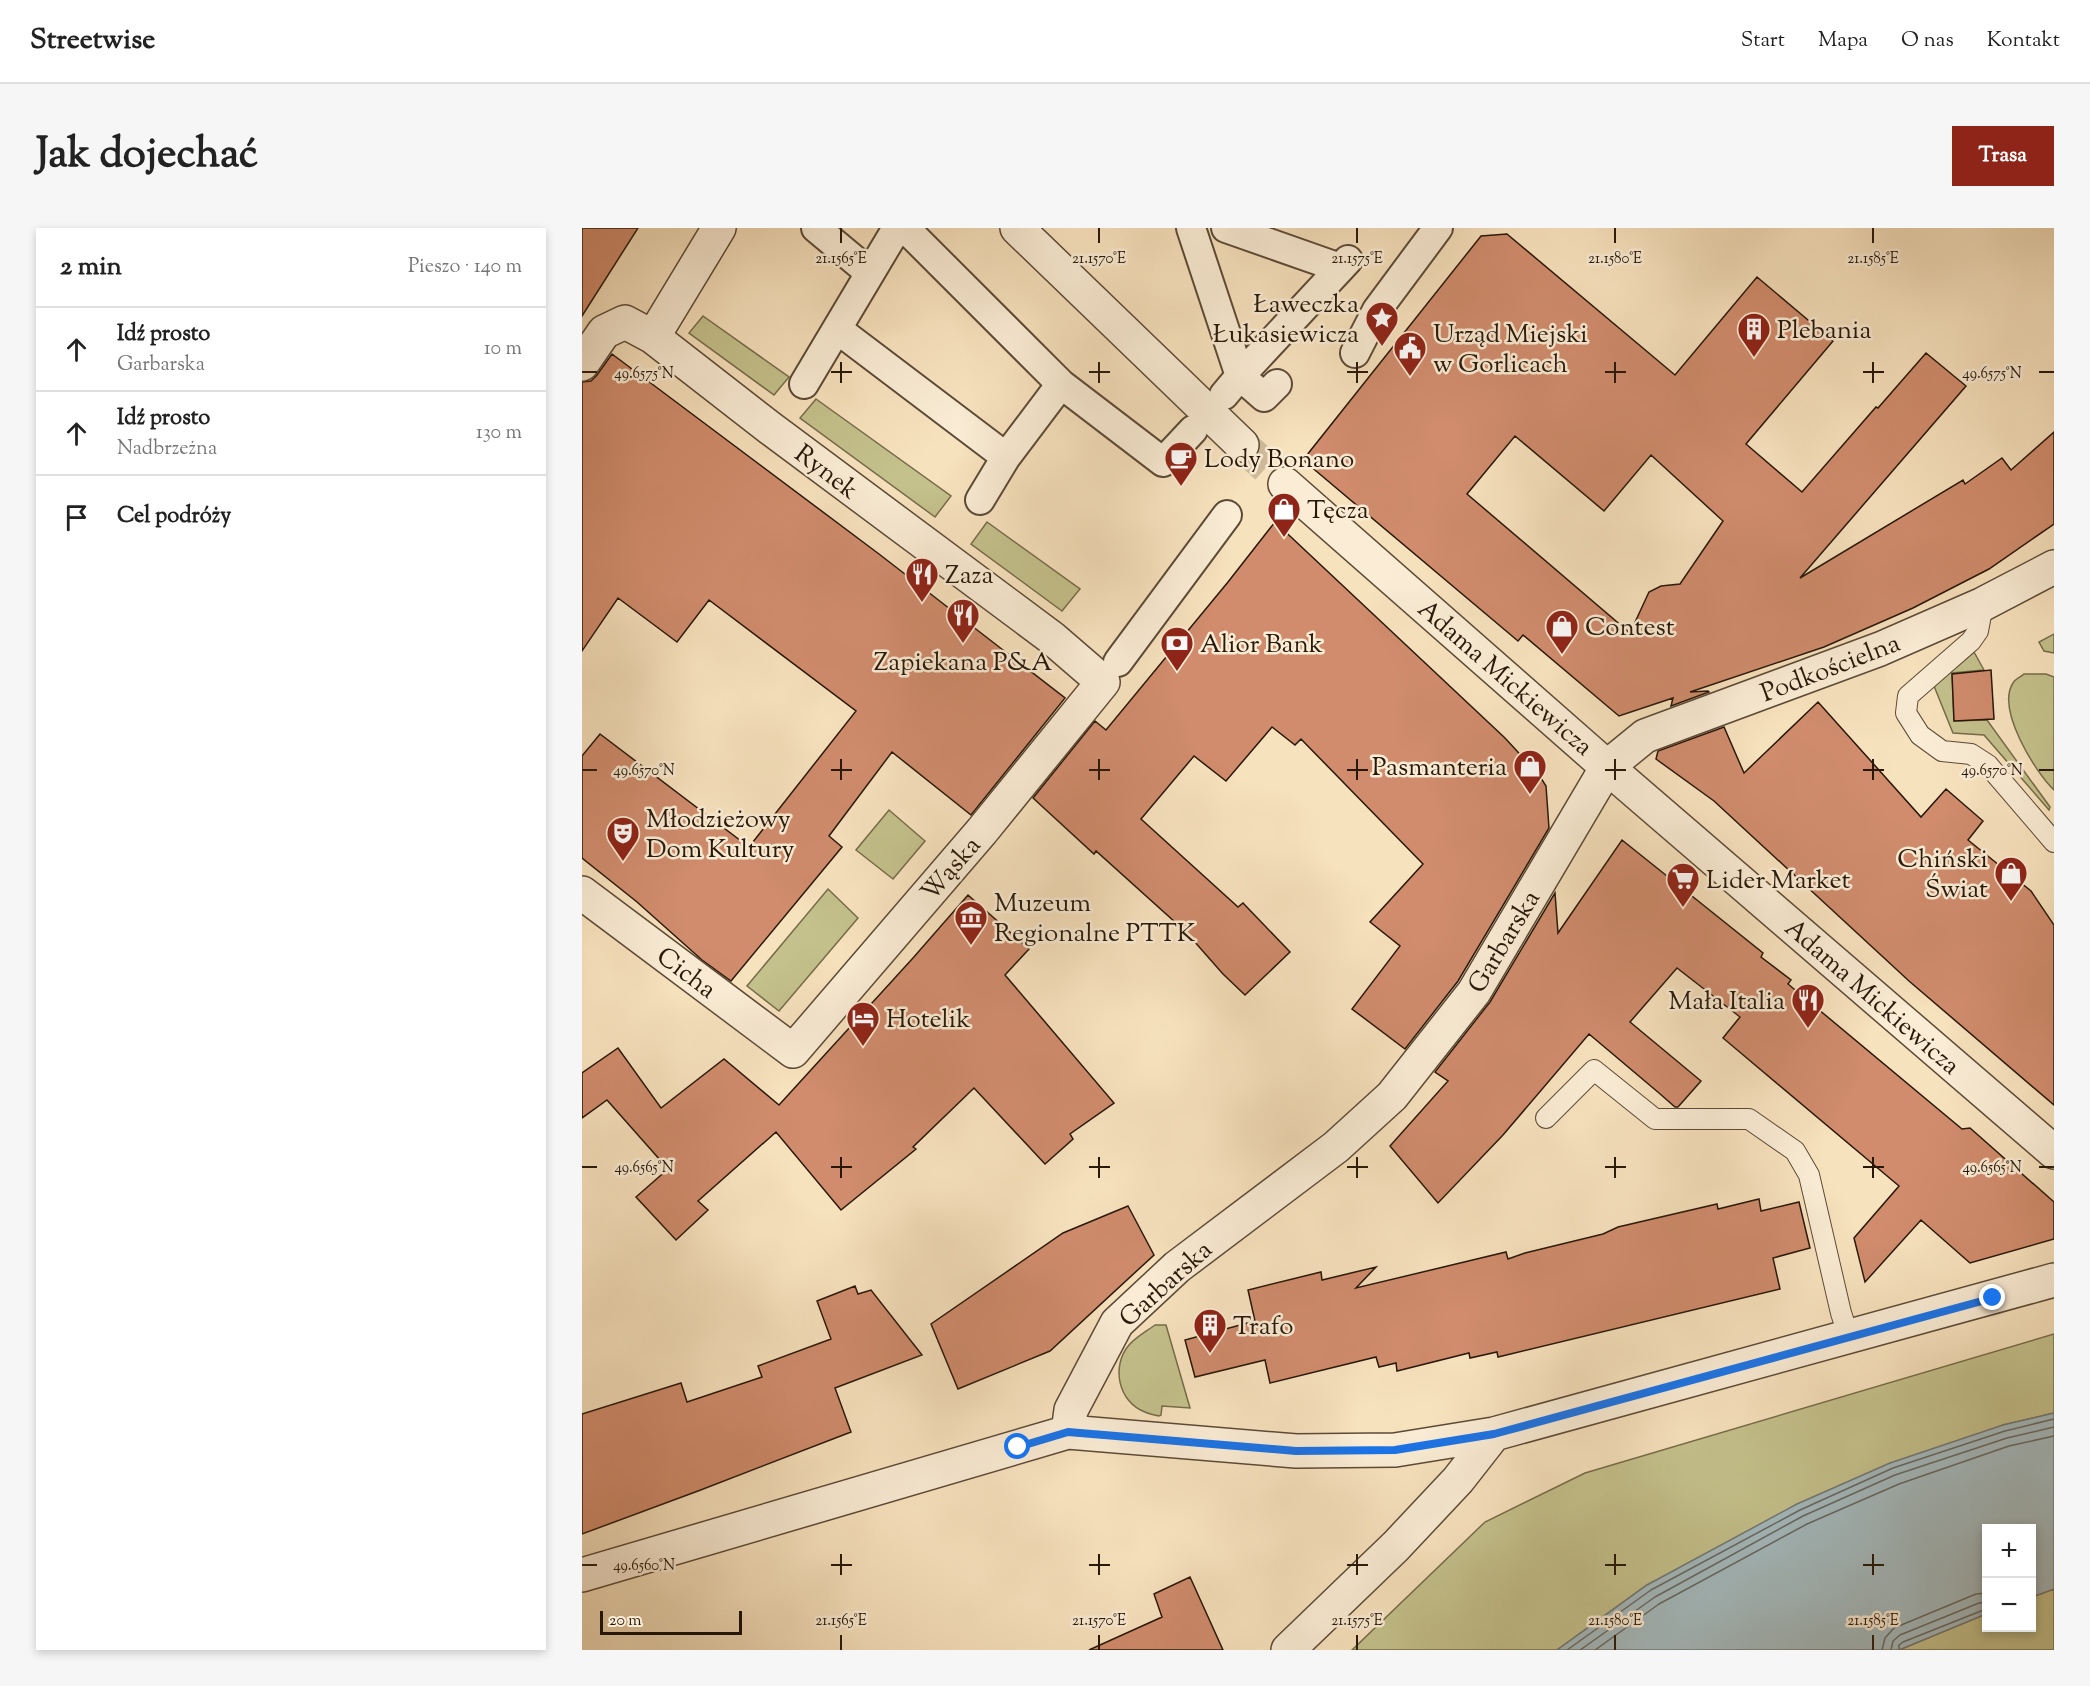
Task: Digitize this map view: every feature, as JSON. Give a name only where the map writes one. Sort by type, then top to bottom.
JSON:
[{"type":"street","points":[[653,337],[719,228]]},
{"type":"street","points":[[816,228],[870,273]]},
{"type":"street","points":[[804,384],[897,228]]},
{"type":"street","points":[[905,228],[1061,384],[1163,462],[1195,438]]},
{"type":"street","points":[[1017,228],[1242,445]]},
{"type":"street","points":[[1191,228],[1232,385]]},
{"type":"street","points":[[1226,228],[1344,264],[1232,385]]},
{"type":"street","points":[[1355,353],[1377,310],[1438,228]]},
{"type":"street","name":"Rynek","points":[[582,364],[604,332],[625,322],[653,337],[892,520],[1052,638],[1111,672]]},
{"type":"street","points":[[837,329],[1006,458]]},
{"type":"street","points":[[980,500],[1006,458],[1061,384]]},
{"type":"street","points":[[1232,385],[1264,397],[1277,384]]},
{"type":"street","name":"Adama Mickiewicza","points":[[1285,484],[1607,767],[2054,1152]]},
{"type":"street","points":[[1111,672],[1227,515]]},
{"type":"street","name":"Podkościelna","points":[[1607,767],[1645,736],[1880,649],[1983,604],[2054,567]]},
{"type":"street","name":"Wąska","points":[[793,1051],[982,831],[1111,672]]},
{"type":"street","name":"Garbarska","points":[[1068,1432],[1071,1410],[1117,1323],[1177,1267],[1336,1146],[1392,1096],[1474,992],[1607,767]]},
{"type":"street","name":"Cicha","points":[[582,893],[793,1051]]},
{"type":"street","points":[[582,1575],[1068,1432],[1296,1451],[1395,1450],[1494,1434],[2054,1280]]},
{"type":"street","points":[[1288,1650],[1396,1546],[1458,1480],[1494,1434]]},
{"type":"lane","points":[[1983,604],[1978,632],[1971,641],[1908,696],[1906,712],[1920,735],[1942,751],[1971,754],[1988,765],[2054,842]]},
{"type":"lane","points":[[1546,1118],[1594,1070],[1655,1119],[1749,1119],[1795,1151],[1809,1175],[1841,1313],[1849,1337]]},
{"type":"shaded area","points":[[703,316],[789,377],[774,395],[689,333]]},
{"type":"shaded area","points":[[816,399],[951,496],[935,517],[800,418]]},
{"type":"shaded area","points":[[987,522],[1080,589],[1062,611],[971,544]]},
{"type":"shaded area","points":[[2054,634],[2054,653],[2044,651],[2039,642]]},
{"type":"shaded area","points":[[1974,652],[1984,670],[1952,673],[1954,721],[1987,720],[2050,807],[2049,810],[1984,735],[1953,733],[1934,686]]},
{"type":"shaded area","points":[[2024,674],[2046,674],[2054,677],[2054,790],[2028,755],[2013,724],[2009,694],[2014,682]]},
{"type":"shaded area","points":[[889,810],[925,841],[893,879],[856,850]]},
{"type":"shaded area","points":[[828,889],[858,918],[779,1011],[747,986]]},
{"type":"shaded area","points":[[1155,1325],[1166,1325],[1190,1408],[1162,1406],[1159,1416],[1145,1412],[1129,1400],[1123,1392],[1119,1373],[1123,1353],[1129,1345]]},
{"type":"shaded area","points":[[2054,1334],[2054,1413],[2003,1425],[1647,1585],[1557,1650],[1352,1650],[1485,1522],[1585,1473]]},
{"type":"shaded area","points":[[2054,1589],[2054,1650],[1899,1650],[1982,1616],[1982,1632],[2036,1632],[2036,1596]]},
{"type":"water","points":[[2054,1413],[2054,1589],[2036,1596],[2036,1524],[1982,1524],[1982,1616],[1899,1650],[1557,1650],[1647,1585],[1797,1504],[1890,1463],[2003,1425]]},
{"type":"building","points":[[582,228],[638,228],[582,316]]},
{"type":"building","points":[[1507,234],[1675,375],[1757,277],[1833,341],[1746,444],[1802,492],[1926,353],[1966,386],[1800,578],[1963,480],[1965,484],[2002,458],[2011,470],[2054,432],[2054,524],[1989,569],[1913,608],[1824,647],[1690,692],[1709,692],[1671,706],[1673,698],[1619,716],[1523,635],[1518,641],[1303,460],[1481,236]],"holes":[[[1515,436],[1604,511],[1651,455],[1723,521],[1680,584],[1661,586],[1649,592],[1630,633],[1467,494]]]},
{"type":"building","points":[[612,354],[879,554],[1065,698],[971,815],[892,752],[829,836],[842,847],[731,981],[702,960],[637,902],[582,858],[582,756],[600,734],[749,847],[856,711],[709,600],[677,642],[618,598],[582,651],[582,382],[591,381]]},
{"type":"building","points":[[1275,522],[1505,738],[1539,775],[1546,786],[1549,828],[1458,981],[1405,1049],[1352,1009],[1400,946],[1370,922],[1423,864],[1301,739],[1295,745],[1272,727],[1226,781],[1194,756],[1141,819],[1238,907],[1243,903],[1290,952],[1245,995],[1186,932],[1096,851],[1094,854],[1033,798],[1095,721],[1106,730]]},
{"type":"building","points":[[1991,670],[1994,719],[1954,721],[1952,674]]},
{"type":"building","points":[[1818,702],[1921,817],[1946,789],[1983,821],[1968,840],[2031,891],[2054,925],[2054,1105],[1909,981],[1714,801],[1656,759],[1658,751],[1724,727],[1744,773]]},
{"type":"building","points":[[1622,840],[1763,953],[1761,957],[1791,980],[1788,984],[1962,1129],[1970,1128],[2054,1202],[2054,1239],[1970,1263],[1921,1220],[1865,1282],[1854,1238],[1899,1186],[1723,1038],[1740,1017],[1677,968],[1630,1022],[1701,1081],[1678,1107],[1675,1107],[1589,1034],[1503,1135],[1438,1203],[1390,1146],[1448,1081],[1435,1072],[1490,1002],[1555,893],[1558,933]]},
{"type":"building","points":[[968,895],[1029,949],[1005,975],[1114,1103],[1070,1134],[1073,1139],[1045,1164],[974,1088],[913,1147],[916,1149],[841,1210],[776,1132],[698,1201],[708,1210],[676,1240],[636,1197],[668,1169],[607,1100],[582,1118],[582,1073],[618,1048],[661,1108],[724,1059],[779,1105]]},
{"type":"building","points":[[1759,1199],[1761,1211],[1799,1202],[1810,1248],[1773,1258],[1780,1289],[1498,1357],[1497,1352],[1470,1358],[1469,1353],[1397,1371],[1396,1363],[1379,1367],[1376,1357],[1270,1383],[1265,1360],[1195,1377],[1185,1340],[1255,1321],[1248,1290],[1321,1272],[1322,1280],[1376,1267],[1356,1288],[1506,1252],[1508,1259],[1603,1234],[1618,1227],[1717,1204],[1718,1209]]},
{"type":"building","points":[[1128,1206],[1154,1255],[1050,1351],[958,1389],[931,1324],[1063,1233]]},
{"type":"building","points":[[855,1286],[858,1294],[871,1290],[922,1355],[835,1388],[851,1432],[582,1534],[582,1414],[681,1383],[687,1402],[762,1377],[758,1366],[831,1339],[817,1301]]},
{"type":"building","points":[[1190,1577],[1223,1650],[1089,1650],[1162,1617],[1154,1594]]},
{"type":"tunnel","points":[[1242,445],[1285,484]]},
{"type":"place","name":"Ławeczka Łukasiewicza","points":[[1382,347]]},
{"type":"place","name":"Plebania","points":[[1754,358]]},
{"type":"place","name":"Urząd Miejski w Gorlicach","points":[[1410,377]]},
{"type":"place","name":"Lody Bonano","points":[[1181,487]]},
{"type":"place","name":"Tęcza","points":[[1284,538]]},
{"type":"place","name":"Zaza","points":[[922,603]]},
{"type":"place","name":"Zapiekana P&A","points":[[963,644]]},
{"type":"place","name":"Contest","points":[[1562,655]]},
{"type":"place","name":"Alior Bank","points":[[1177,672]]},
{"type":"place","name":"Pasmanteria","points":[[1530,795]]},
{"type":"place","name":"Młodzieżowy Dom Kultury","points":[[623,862]]},
{"type":"place","name":"Chiński Świat","points":[[2011,902]]},
{"type":"place","name":"Lider Market","points":[[1683,908]]},
{"type":"place","name":"Muzeum Regionalne PTTK","points":[[971,946]]},
{"type":"place","name":"Mała Italia","points":[[1808,1029]]},
{"type":"place","name":"Hotelik","points":[[863,1047]]},
{"type":"place","name":"Trafo","points":[[1210,1354]]},
{"type":"route","points":[[1018,1447],[1068,1432],[1296,1451],[1395,1450],[1494,1434],[1993,1298]]}]
